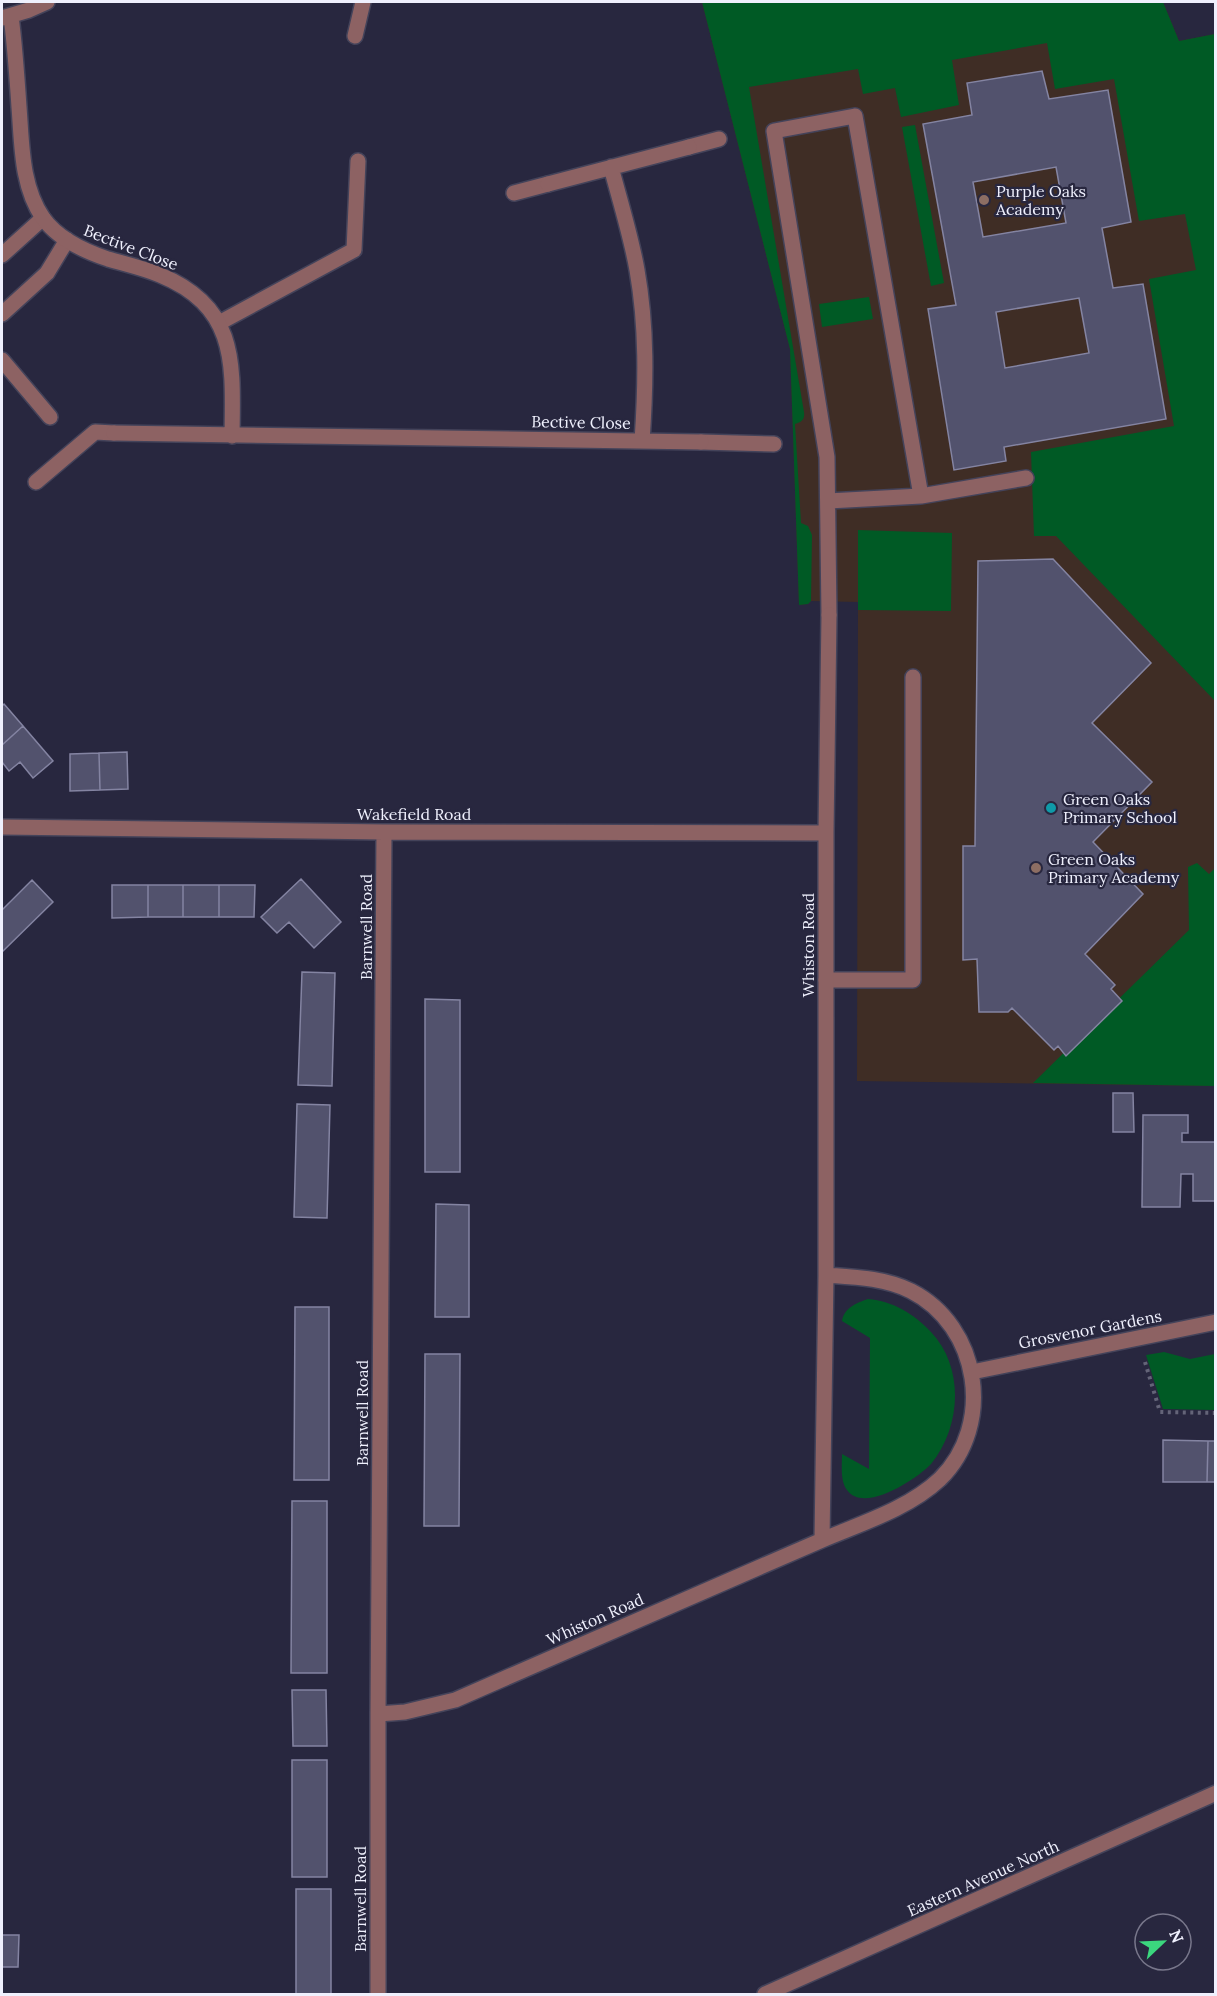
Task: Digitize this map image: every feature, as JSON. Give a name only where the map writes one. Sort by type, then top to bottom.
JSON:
[{"type":"street","points":[[6,17],[47,2]]},
{"type":"street","points":[[355,36],[363,2]]},
{"type":"street","name":"Bective Close","points":[[6,17],[23,157],[31,192],[44,218],[67,240],[99,256],[160,275],[199,298],[211,310],[219,322],[230,353],[233,381],[232,436]]},
{"type":"street","name":"Whiston Road","points":[[822,1540],[826,1275],[826,833],[829,615],[827,457],[774,131],[855,116],[921,496]]},
{"type":"street","points":[[514,193],[719,139]]},
{"type":"street","points":[[219,322],[354,250],[358,160]]},
{"type":"street","name":"Bective Close","points":[[611,167],[637,269],[643,314],[645,370],[642,441]]},
{"type":"street","points":[[2,255],[44,218]]},
{"type":"street","points":[[2,314],[47,273],[67,240]]},
{"type":"street","points":[[2,360],[50,417]]},
{"type":"street","name":"Bective Close","points":[[36,482],[94,432],[774,444]]},
{"type":"street","points":[[828,501],[921,496],[1026,478]]},
{"type":"street","points":[[826,980],[913,980],[913,677]]},
{"type":"street","name":"Wakefield Road","points":[[2,827],[384,832],[826,833]]},
{"type":"street","name":"Barnwell Road","points":[[378,1995],[384,832]]},
{"type":"street","name":"Whiston Road","points":[[378,1714],[405,1712],[455,1700],[908,1502],[940,1478],[954,1462],[969,1430],[974,1400],[972,1372],[967,1355],[949,1324],[925,1299],[897,1285],[826,1275]]},
{"type":"street","name":"Grosvenor Gardens","points":[[972,1372],[1215,1322]]},
{"type":"street","name":"Eastern Avenue North","points":[[765,1995],[1215,1793]]},
{"type":"path","points":[[1137,1338],[1160,1412],[1215,1413]]},
{"type":"shaded area","points":[[702,2],[1163,2],[1179,41],[1215,34],[1215,1086],[857,1081],[858,602],[811,601],[808,604],[799,605],[790,349]]},
{"type":"green space","points":[[702,2],[1163,2],[1179,41],[1215,34],[1215,701],[1056,536],[1034,536],[1031,452],[1174,426],[1149,279],[1196,270],[1185,214],[1139,221],[1114,79],[1055,89],[1047,43],[952,60],[959,105],[901,117],[895,88],[863,94],[858,69],[749,87],[804,412],[802,420],[795,424],[801,523],[808,526],[812,535],[811,601],[808,604],[799,605],[790,349]]},
{"type":"green space","points":[[915,125],[944,283],[931,286],[902,127]]},
{"type":"green space","points":[[869,297],[873,319],[822,327],[819,304]]},
{"type":"green space","points":[[858,530],[952,533],[951,611],[858,610]]},
{"type":"green space","points":[[1197,863],[1209,874],[1215,868],[1215,1086],[1033,1083],[1189,930],[1188,867]]},
{"type":"green space","points":[[868,1299],[886,1302],[902,1310],[931,1332],[942,1346],[950,1363],[955,1398],[948,1433],[931,1464],[914,1478],[890,1492],[865,1498],[855,1496],[847,1490],[843,1482],[842,1454],[869,1469],[870,1338],[842,1321],[848,1309]]},
{"type":"green space","points":[[1164,1352],[1190,1359],[1215,1354],[1215,1410],[1163,1409],[1146,1355]]},
{"type":"building","points":[[1042,71],[1049,99],[1108,90],[1131,222],[1102,228],[1113,288],[1143,284],[1166,419],[1004,447],[1006,461],[954,470],[928,309],[956,305],[923,124],[972,115],[967,83]],"holes":[[[1056,167],[1066,223],[983,237],[973,182]],[[1079,298],[1089,353],[1005,368],[996,312]]]},
{"type":"building","name":"Green Oaks Primary School","points":[[1053,559],[1151,663],[1092,723],[1152,782],[1093,842],[1143,894],[1085,954],[1115,985],[1111,989],[1122,1001],[1066,1056],[1058,1046],[1054,1050],[1012,1008],[1008,1012],[979,1012],[977,959],[963,960],[963,846],[975,846],[978,561]]},
{"type":"building","points":[[4,704],[23,726],[2,745],[2,706]]},
{"type":"building","points":[[23,726],[53,761],[33,778],[20,762],[9,771],[2,762],[2,745]]},
{"type":"building","points":[[127,752],[128,789],[100,790],[99,753]]},
{"type":"building","points":[[99,753],[100,790],[70,791],[70,754]]},
{"type":"building","points":[[301,879],[341,922],[314,948],[289,922],[277,933],[261,917]]},
{"type":"building","points":[[32,880],[53,902],[2,952],[2,910]]},
{"type":"building","points":[[112,885],[148,885],[148,917],[112,918]]},
{"type":"building","points":[[148,885],[183,885],[183,917],[148,917]]},
{"type":"building","points":[[183,885],[219,885],[219,917],[183,917]]},
{"type":"building","points":[[219,885],[255,885],[254,917],[219,917]]},
{"type":"building","points":[[302,972],[335,973],[332,1086],[298,1085]]},
{"type":"building","points":[[425,999],[460,1000],[460,1172],[425,1172]]},
{"type":"building","points":[[1113,1093],[1133,1093],[1134,1132],[1113,1132]]},
{"type":"building","points":[[297,1104],[330,1105],[327,1218],[294,1217]]},
{"type":"building","points":[[1143,1115],[1188,1115],[1188,1133],[1182,1133],[1182,1142],[1216,1142],[1216,1201],[1193,1201],[1193,1174],[1181,1174],[1180,1207],[1142,1207]]},
{"type":"building","points":[[436,1204],[469,1205],[469,1317],[435,1317]]},
{"type":"building","points":[[295,1307],[329,1307],[329,1480],[294,1480]]},
{"type":"building","points":[[425,1354],[460,1354],[459,1526],[424,1526]]},
{"type":"building","points":[[1163,1440],[1208,1441],[1207,1482],[1163,1482]]},
{"type":"building","points":[[1208,1441],[1216,1441],[1216,1482],[1207,1482]]},
{"type":"building","points":[[292,1501],[327,1501],[327,1673],[291,1673]]},
{"type":"building","points":[[292,1690],[326,1690],[327,1746],[293,1746]]},
{"type":"building","points":[[292,1760],[327,1760],[327,1877],[292,1877]]},
{"type":"building","points":[[296,1889],[331,1889],[331,1994],[296,1994]]},
{"type":"building","points":[[2,1935],[19,1935],[18,1967],[2,1967]]},
{"type":"place","name":"Purple Oaks Academy","points":[[984,200]]},
{"type":"place","name":"Green Oaks Primary School","points":[[1051,808]]},
{"type":"place","name":"Green Oaks Primary Academy","points":[[1036,868]]}]
